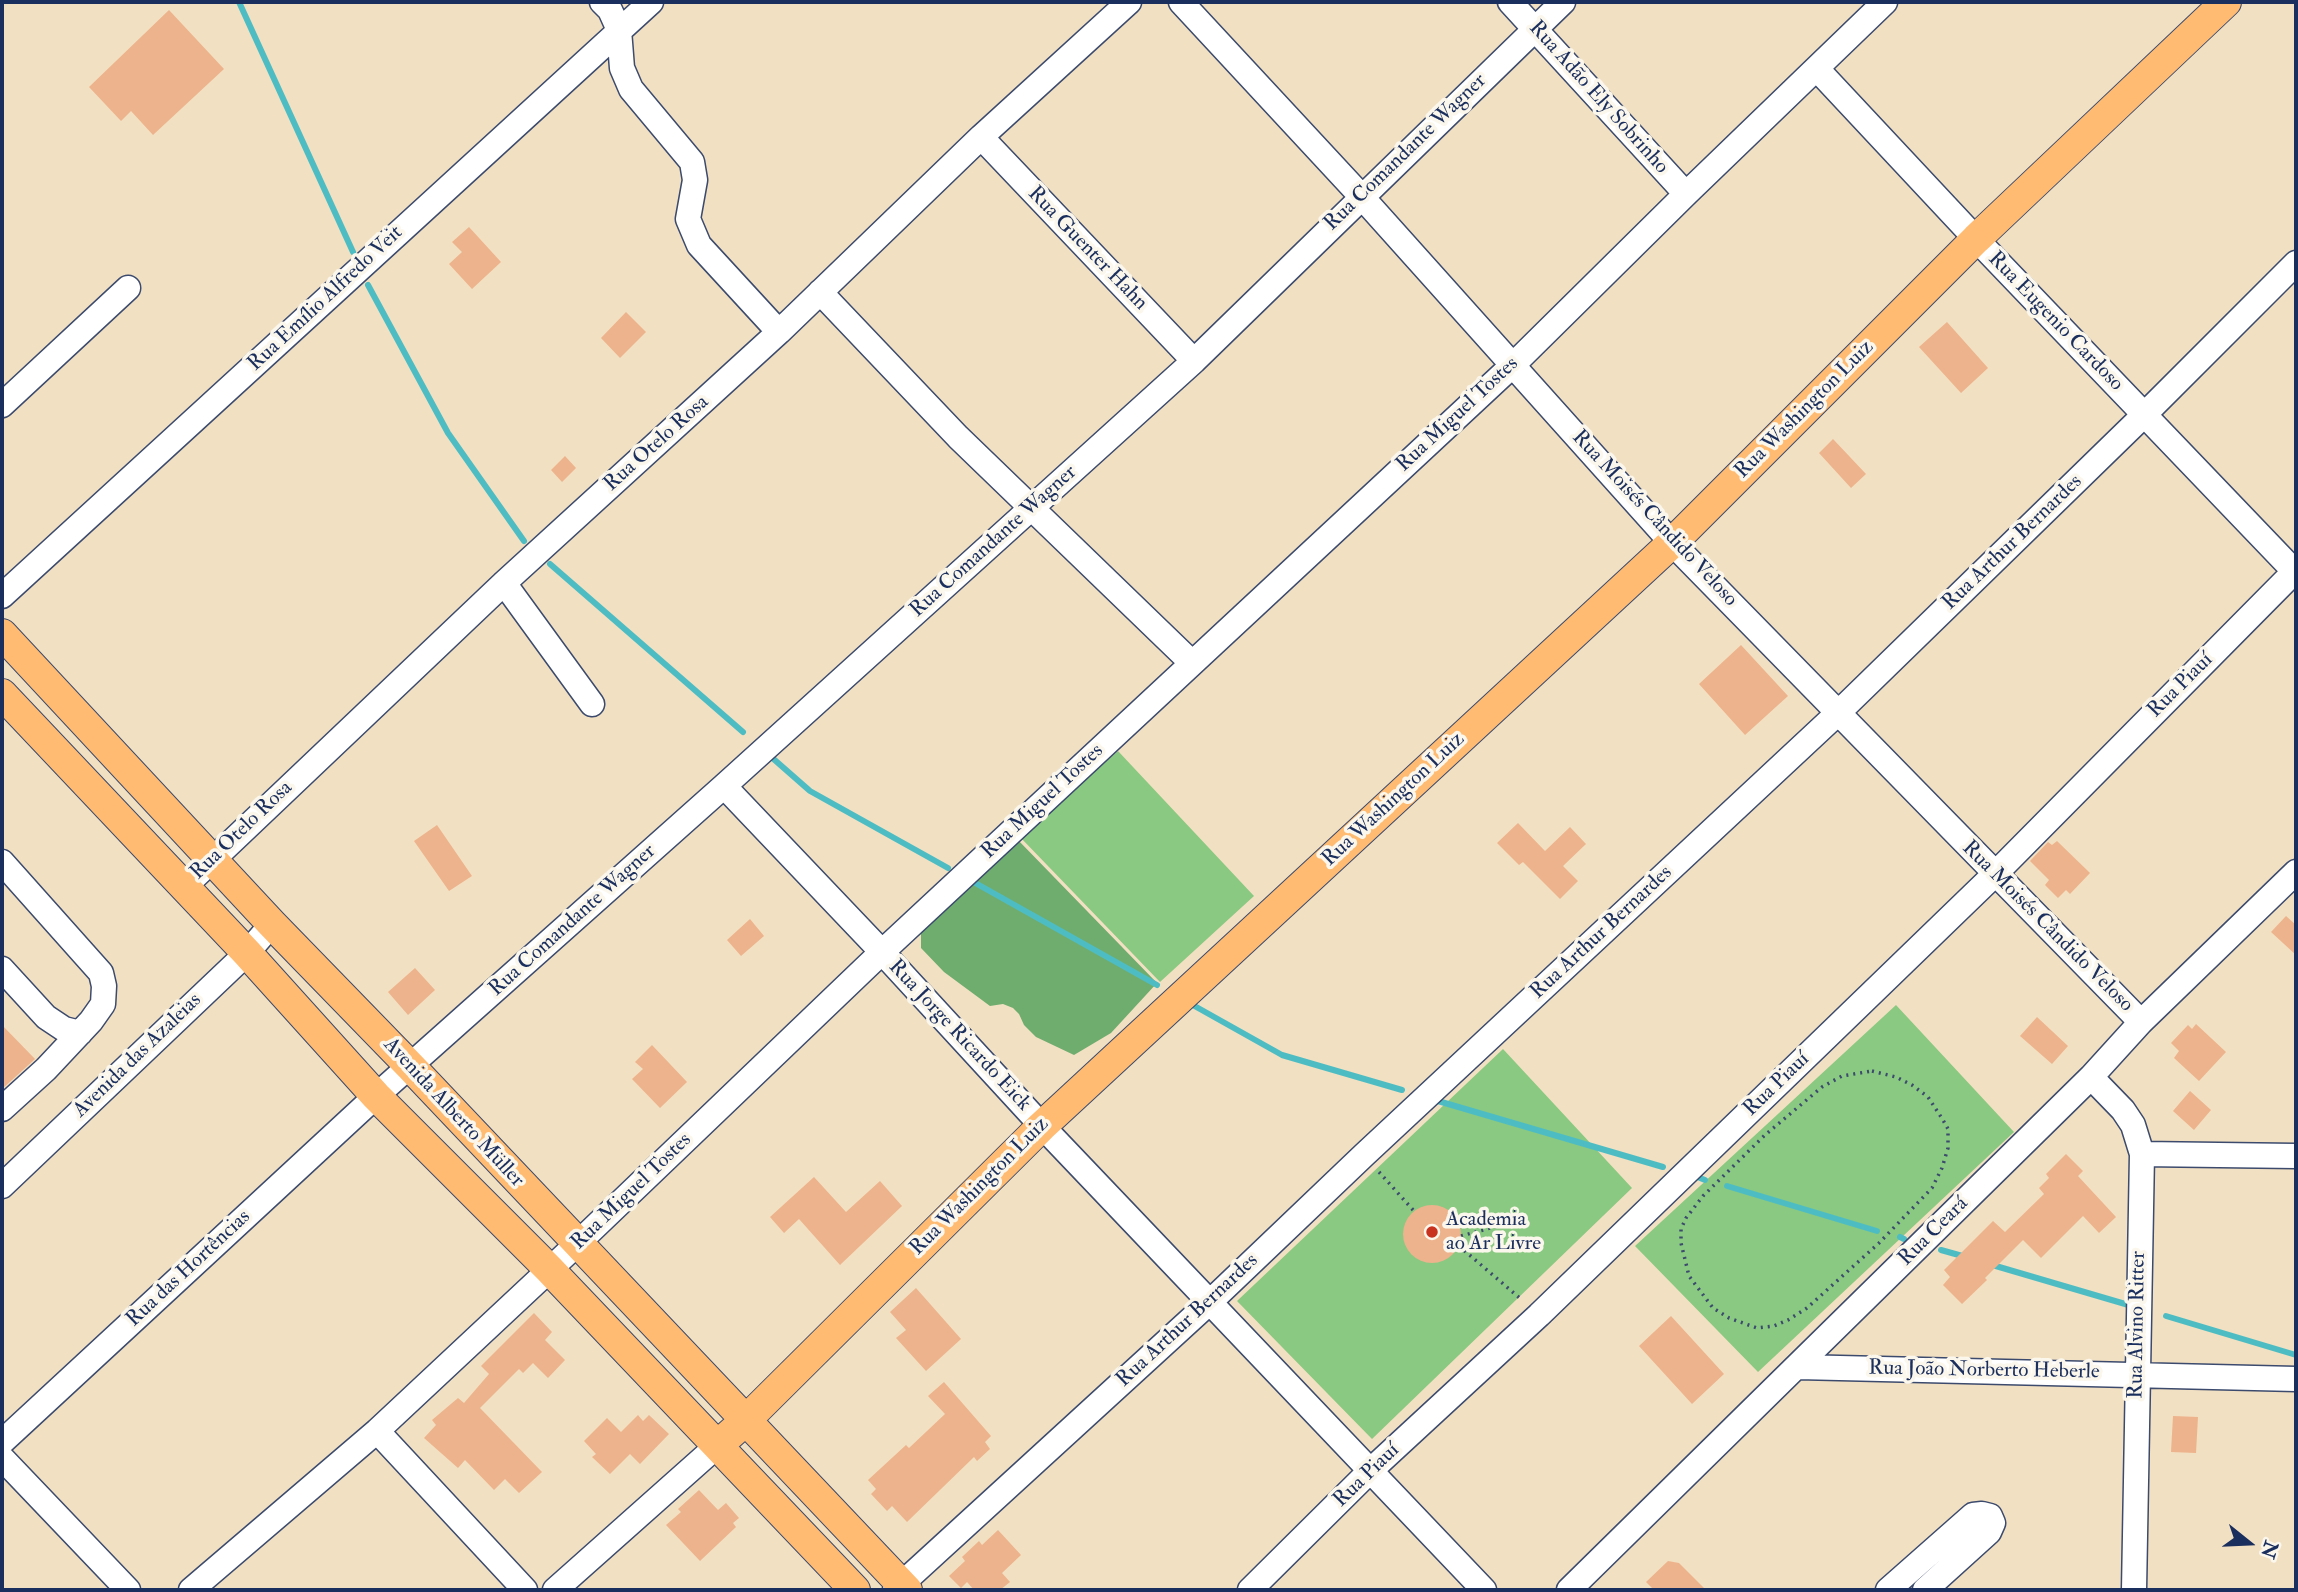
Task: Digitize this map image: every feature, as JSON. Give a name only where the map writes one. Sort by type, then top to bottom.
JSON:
[{"type":"main road","name":"Rua Washington Luiz","points":[[718,1445],[1042,1126],[1672,543],[1976,239],[2226,2]]},
{"type":"main road","name":"Avenida Alberto Müller","points":[[2,634],[272,925],[411,1067],[901,1588]]},
{"type":"main road","name":"Avenida Alberto Müller","points":[[2,694],[185,886],[376,1096],[549,1269],[855,1590]]},
{"type":"street","points":[[603,2],[610,10],[619,30],[622,68],[631,89],[692,162],[695,180],[688,219],[699,245],[779,332]]},
{"type":"street","name":"Rua Emílio Alfredo Veit","points":[[2,596],[651,2]]},
{"type":"street","name":"Rua Otelo Rosa","points":[[185,886],[504,583],[779,332],[981,137],[1129,2]]},
{"type":"street","name":"Rua Moisés Cândido Veloso","points":[[1181,2],[1514,364],[1672,543],[2141,1022]]},
{"type":"street","name":"Rua Adão Ely Sobrinho","points":[[1510,2],[1686,194]]},
{"type":"street","name":"Rua Comandante Wagner","points":[[376,1096],[1194,361],[1563,2]]},
{"type":"street","name":"Rua Miguel Tostes","points":[[191,1590],[377,1431],[577,1244],[882,952],[1514,364],[1885,2]]},
{"type":"street","name":"Rua Eugenio Cardoso","points":[[1816,69],[2296,571]]},
{"type":"street","name":"Rua Guenter Hahn","points":[[981,137],[1194,361]]},
{"type":"street","name":"Rua Arthur Bernardes","points":[[901,1588],[1839,712],[2144,415],[2296,262]]},
{"type":"street","points":[[2,405],[128,288]]},
{"type":"street","points":[[820,292],[958,437],[1192,663]]},
{"type":"street","name":"Rua Piauí","points":[[1250,1590],[1370,1471],[1539,1315],[1995,874],[2296,571]]},
{"type":"street","points":[[504,583],[592,704]]},
{"type":"street","name":"Rua Jorge Ricardo Eick","points":[[724,786],[1042,1126],[1484,1590]]},
{"type":"street","points":[[2,862],[101,973],[104,986],[103,1004],[80,1033],[2,1109]]},
{"type":"street","name":"Rua Ceará","points":[[1569,1590],[1798,1367],[2091,1077],[2141,1022],[2296,872]]},
{"type":"street","name":"Avenida das Azaleias","points":[[2,1186],[247,953],[272,925]]},
{"type":"street","points":[[2,969],[46,1017],[64,1029],[80,1033]]},
{"type":"street","name":"Rua Alvino Ritter","points":[[2091,1077],[2133,1125],[2142,1154],[2134,1590]]},
{"type":"street","name":"Rua das Hortências","points":[[2,1442],[376,1096]]},
{"type":"street","points":[[2142,1154],[2296,1156]]},
{"type":"street","name":"Rua João Norberto Heberle","points":[[1798,1367],[2296,1379]]},
{"type":"street","points":[[377,1431],[525,1590]]},
{"type":"street","name":"Rua Washington Luiz","points":[[555,1590],[718,1445]]},
{"type":"street","points":[[2,1458],[128,1590]]},
{"type":"street","points":[[1888,1590],[1973,1514],[1990,1516],[1993,1523],[1989,1532],[1925,1590]]},
{"type":"path","points":[[1871,1071],[1896,1077],[1928,1097],[1948,1129],[1948,1148],[1932,1188],[1879,1243],[1807,1308],[1774,1326],[1758,1328],[1729,1318],[1713,1308],[1698,1290],[1689,1276],[1684,1260],[1681,1229],[1703,1196],[1765,1135],[1822,1087],[1842,1076],[1871,1071]]},
{"type":"path","points":[[1364,1155],[1414,1211]]},
{"type":"path","points":[[1461,1236],[1509,1223]]},
{"type":"path","points":[[1459,1246],[1539,1315]]},
{"type":"green space","points":[[1118,751],[1254,896],[1160,982],[1020,837]]},
{"type":"green space","points":[[1018,840],[1157,983],[1111,1033],[1074,1055],[1036,1037],[1013,1008],[1003,1004],[990,1006],[944,972],[921,948],[921,929]]},
{"type":"green space","points":[[1896,1005],[2014,1132],[1758,1372],[1635,1246]]},
{"type":"green space","points":[[1503,1049],[1632,1188],[1372,1439],[1237,1301]]},
{"type":"building","points":[[169,10],[224,69],[153,135],[131,111],[121,121],[89,87]]},
{"type":"building","points":[[469,227],[501,262],[472,289],[449,264],[462,252],[452,242]]},
{"type":"building","points":[[626,312],[646,332],[620,358],[601,338]]},
{"type":"building","points":[[1947,322],[1988,368],[1961,393],[1919,347]]},
{"type":"building","points":[[1833,439],[1866,474],[1851,488],[1819,453]]},
{"type":"building","points":[[565,456],[576,468],[562,482],[551,470]]},
{"type":"building","points":[[1741,645],[1788,696],[1745,735],[1699,684]]},
{"type":"building","points":[[1518,823],[1545,851],[1570,827],[1586,844],[1563,866],[1578,881],[1560,899],[1523,862],[1519,865],[1497,843]]},
{"type":"building","points":[[437,825],[472,876],[449,891],[414,841]]},
{"type":"building","points":[[2057,841],[2090,873],[2070,894],[2066,890],[2058,898],[2045,885],[2049,880],[2030,861],[2048,842],[2052,845]]},
{"type":"building","points":[[2286,916],[2296,925],[2296,955],[2271,932]]},
{"type":"building","points":[[750,919],[764,936],[741,956],[727,940]]},
{"type":"building","points":[[415,968],[435,990],[408,1015],[388,992]]},
{"type":"building","points":[[2037,1017],[2068,1046],[2052,1064],[2020,1036]]},
{"type":"building","points":[[2196,1024],[2226,1052],[2199,1081],[2174,1058],[2179,1051],[2171,1043],[2188,1025],[2192,1029]]},
{"type":"building","points":[[2,1025],[35,1059],[2,1089]]},
{"type":"building","points":[[652,1045],[687,1082],[660,1108],[632,1079],[643,1069],[635,1062]]},
{"type":"building","points":[[2190,1091],[2211,1110],[2194,1130],[2173,1111]]},
{"type":"building","points":[[2066,1154],[2083,1171],[2078,1176],[2116,1217],[2099,1233],[2083,1216],[2041,1258],[2023,1240],[1962,1304],[1943,1285],[1950,1277],[1944,1270],[1993,1221],[2005,1232],[2044,1194],[2039,1188],[2049,1178],[2046,1174]]},
{"type":"building","points":[[814,1177],[846,1212],[880,1181],[902,1206],[840,1265],[799,1219],[784,1233],[770,1217]]},
{"type":"building","name":"Academia ao Ar Livre","points":[[1432,1205],[1453,1213],[1461,1234],[1453,1255],[1432,1263],[1411,1255],[1403,1234],[1411,1213]]},
{"type":"building","points":[[916,1288],[961,1339],[926,1371],[896,1338],[906,1330],[890,1312]]},
{"type":"building","points":[[534,1313],[552,1332],[545,1340],[565,1360],[548,1378],[533,1363],[523,1373],[519,1369],[480,1408],[542,1472],[519,1493],[505,1479],[494,1490],[465,1460],[458,1468],[424,1438],[436,1425],[432,1420],[458,1398],[464,1403],[489,1374],[481,1366]]},
{"type":"building","points":[[1671,1316],[1724,1374],[1692,1404],[1639,1346]]},
{"type":"building","points":[[944,1382],[991,1436],[985,1442],[990,1449],[977,1461],[974,1457],[907,1522],[892,1506],[887,1511],[871,1494],[876,1489],[868,1480],[906,1445],[909,1448],[945,1414],[928,1396]]},
{"type":"building","points":[[638,1415],[643,1421],[649,1415],[669,1434],[640,1464],[630,1454],[610,1474],[592,1457],[596,1454],[584,1441],[607,1418],[621,1432]]},
{"type":"building","points":[[2173,1416],[2198,1417],[2196,1453],[2171,1452]]},
{"type":"building","points":[[699,1490],[718,1510],[726,1503],[739,1518],[733,1523],[736,1527],[700,1561],[666,1525],[681,1512],[678,1509]]},
{"type":"building","points":[[998,1530],[1021,1555],[1002,1573],[1010,1582],[1000,1590],[974,1590],[967,1582],[961,1588],[949,1576],[965,1561],[962,1557],[979,1541],[982,1545]]},
{"type":"building","points":[[1668,1561],[1679,1563],[1706,1590],[1654,1590],[1646,1582]]},
{"type":"waterway","points":[[239,2],[353,252]]},
{"type":"waterway","points":[[368,285],[448,433],[524,541]]},
{"type":"waterway","points":[[550,564],[743,732]]},
{"type":"waterway","points":[[769,755],[810,791],[948,868]]},
{"type":"waterway","points":[[970,880],[1157,985]]},
{"type":"waterway","points":[[1191,1004],[1282,1055],[1402,1090]]},
{"type":"waterway","points":[[1438,1101],[1663,1167]]},
{"type":"waterway","points":[[1700,1178],[1705,1180]]},
{"type":"waterway","points":[[1727,1186],[1877,1231]]},
{"type":"waterway","points":[[1900,1237],[1904,1239]]},
{"type":"waterway","points":[[1941,1250],[1966,1257]]},
{"type":"waterway","points":[[1989,1264],[2132,1306]]},
{"type":"waterway","points":[[2166,1316],[2296,1355]]},
{"type":"place","name":"Academia ao Ar Livre","points":[[1432,1232]]}]
